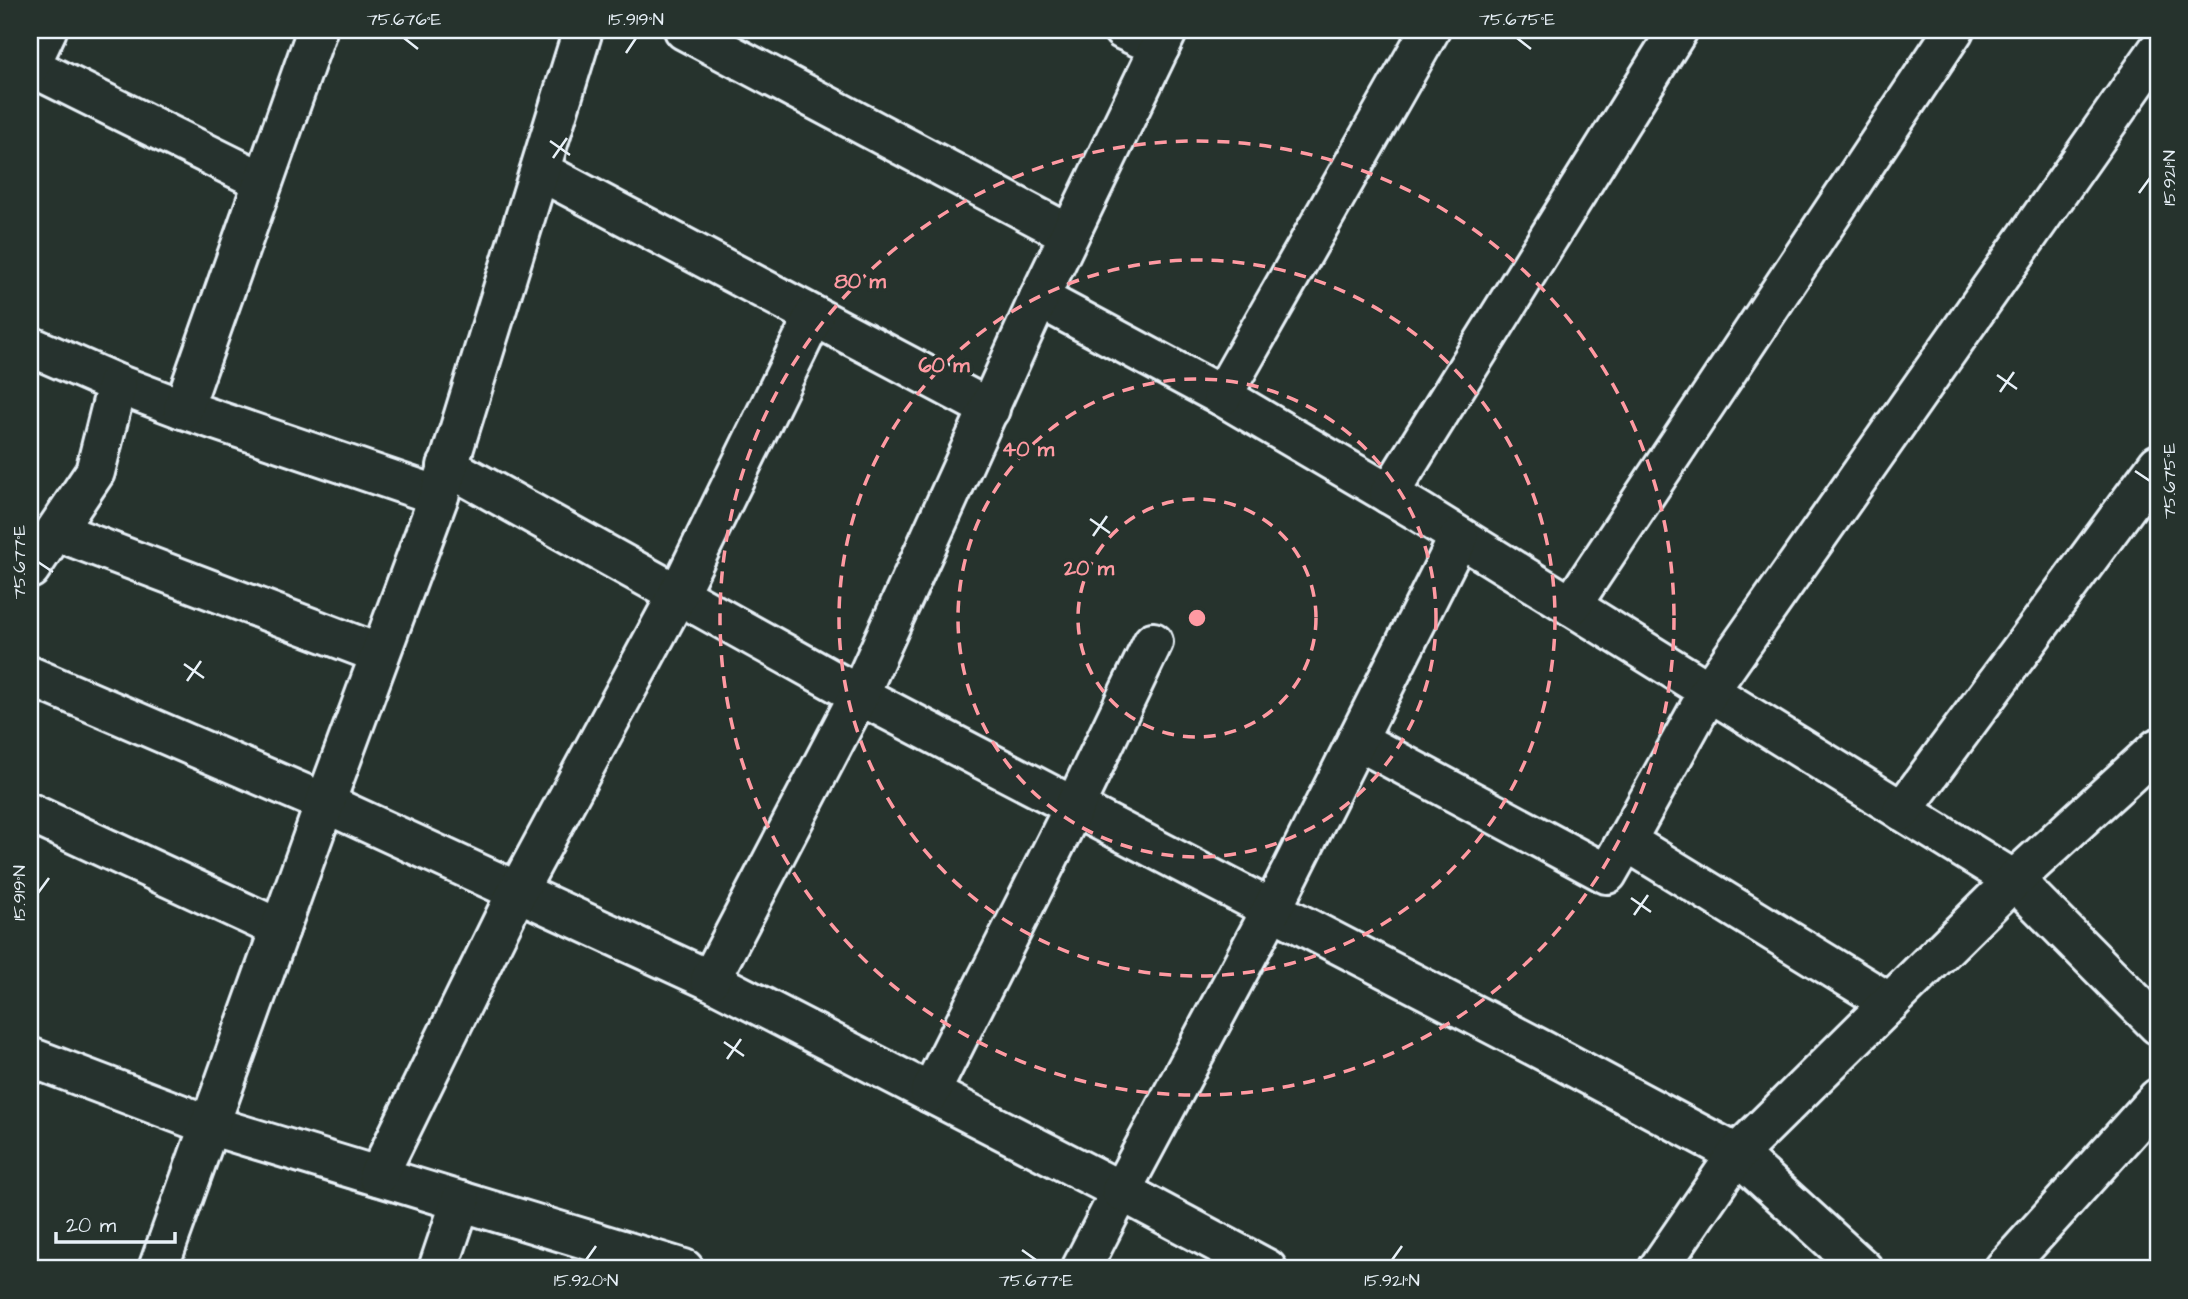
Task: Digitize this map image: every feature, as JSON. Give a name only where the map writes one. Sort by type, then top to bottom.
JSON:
[{"type":"street","points":[[47,30],[30,66],[262,181]]},
{"type":"street","points":[[183,410],[317,30]]},
{"type":"street","points":[[158,1269],[443,481],[583,30]]},
{"type":"street","points":[[684,30],[1069,234]]},
{"type":"street","points":[[710,980],[859,695],[1039,298],[1164,38],[1123,30]]},
{"type":"street","points":[[1222,396],[1430,30]]},
{"type":"street","points":[[1389,494],[1678,30]]},
{"type":"street","points":[[1571,606],[1954,30]]},
{"type":"street","points":[[1357,740],[1607,874],[1709,691],[2158,50]]},
{"type":"street","points":[[540,171],[990,409]]},
{"type":"street","points":[[1039,298],[1222,396],[1389,494],[2014,880],[2158,1025]]},
{"type":"street","points":[[378,1176],[517,892],[678,594],[814,316]]},
{"type":"street","points":[[30,346],[183,410],[443,481],[678,594],[859,695],[1737,1154],[1863,1269]]},
{"type":"street","points":[[30,569],[95,472],[117,384]]},
{"type":"street","points":[[1902,811],[2158,464]]},
{"type":"street","points":[[55,531],[380,654]]},
{"type":"street","points":[[1081,1269],[1272,909],[1459,537]]},
{"type":"street","points":[[930,1093],[1074,807],[1153,642]]},
{"type":"street","points":[[30,676],[325,803],[710,980],[1267,1269]]},
{"type":"street","points":[[1658,1269],[1737,1154],[2014,880],[2152,765]]},
{"type":"street","points":[[30,813],[280,929]]},
{"type":"street","points":[[1626,841],[1890,1003]]},
{"type":"street","points":[[30,1057],[209,1125],[461,1201],[642,1263],[684,1269]]},
{"type":"street","points":[[2004,1269],[2158,1098]]},
{"type":"street","points":[[438,1269],[461,1201]]}]
